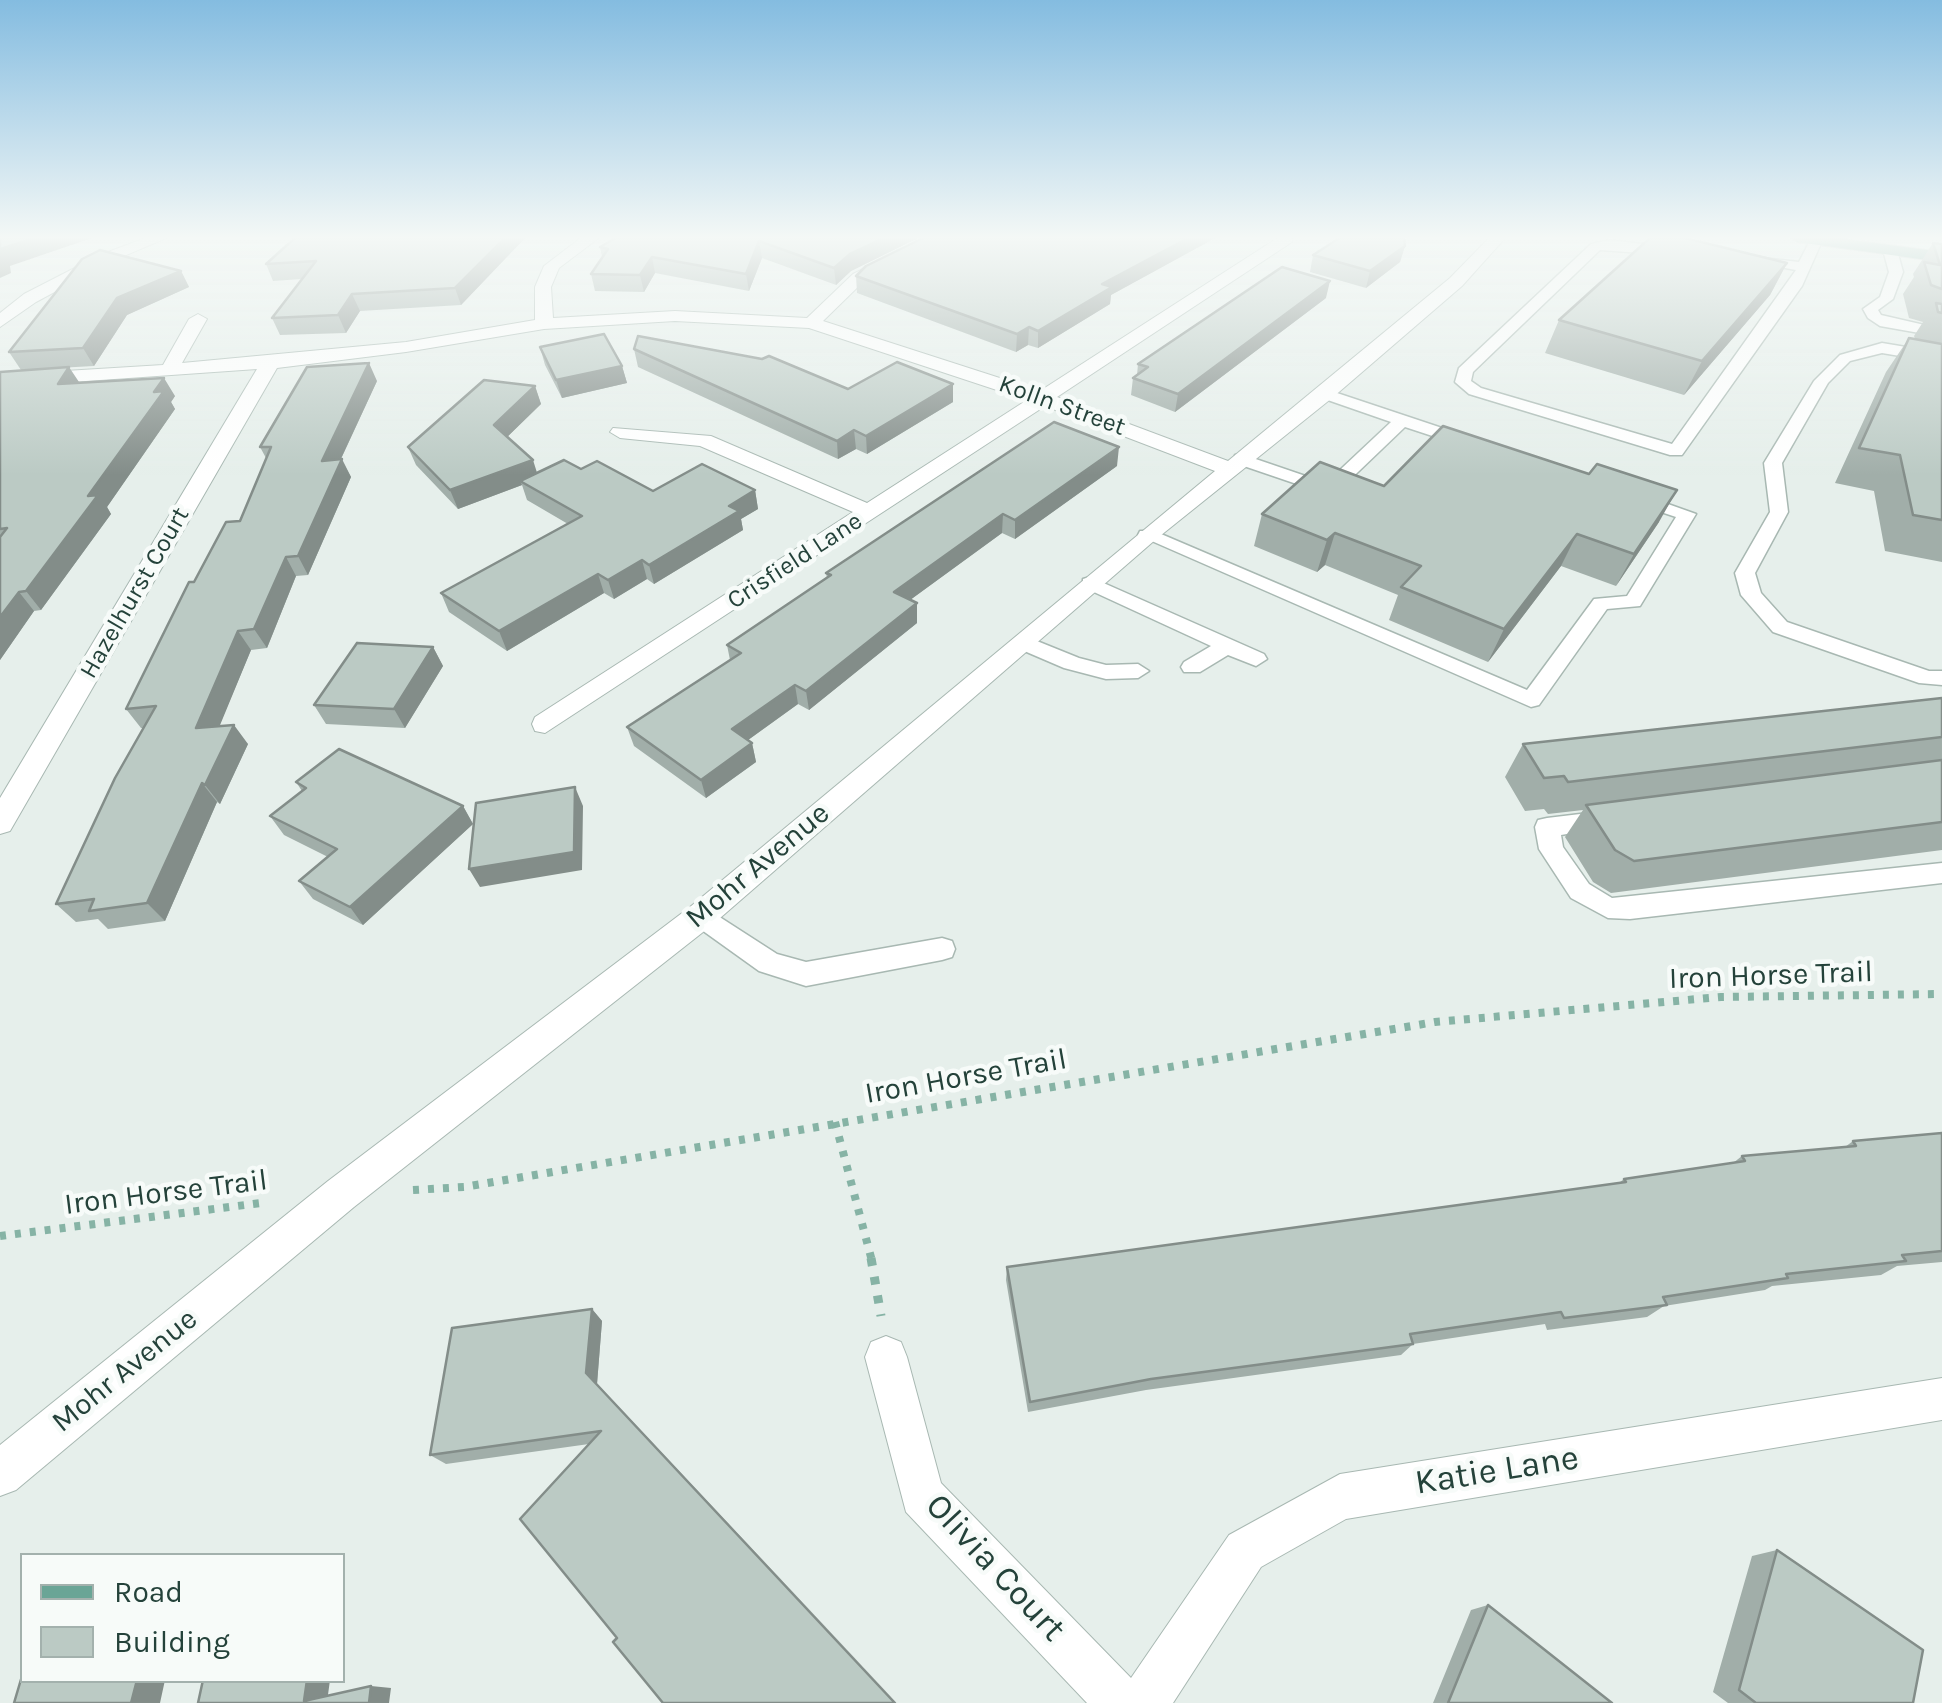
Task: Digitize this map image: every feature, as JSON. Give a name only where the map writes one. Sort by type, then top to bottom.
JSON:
[{"type":"street","points":[[544,316],[544,324]]},
{"type":"street","name":"Kolln Street","points":[[0,381],[270,363],[406,347],[544,324],[667,316]]},
{"type":"street","name":"Kolln Street","points":[[686,316],[811,322],[1235,464]]},
{"type":"street","points":[[811,322],[817,316]]},
{"type":"street","name":"Crisfield Lane","points":[[545,724],[1168,316]]},
{"type":"street","name":"Mohr Avenue","points":[[0,1474],[341,1194],[701,916],[1147,535],[1416,316]]},
{"type":"street","points":[[170,370],[198,319]]},
{"type":"street","name":"Hazelhurst Court","points":[[0,823],[270,363]]},
{"type":"street","points":[[620,432],[704,440],[870,512]]},
{"type":"street","name":"Olivia Court","points":[[886,1357],[922,1496],[1121,1703]]},
{"type":"street","name":"Katie Lane","points":[[1144,1703],[1245,1551],[1340,1497],[1942,1399]]},
{"type":"lane","points":[[1523,316],[1466,371],[1463,382],[1475,391],[1676,450],[1773,316]]},
{"type":"lane","points":[[1874,316],[1942,333]]},
{"type":"lane","points":[[1942,358],[1882,348],[1845,358],[1822,381],[1773,463],[1779,512],[1746,573],[1751,595],[1780,627],[1927,678],[1942,678]]},
{"type":"lane","points":[[1325,394],[1490,450]]},
{"type":"lane","points":[[1235,464],[1329,490],[1401,421]]},
{"type":"lane","points":[[1147,535],[1532,700],[1601,604],[1632,602],[1687,514],[1616,491]]},
{"type":"lane","points":[[1090,584],[1256,659]]},
{"type":"lane","points":[[1022,642],[1072,664],[1106,672],[1138,671]]},
{"type":"lane","points":[[1192,666],[1227,646]]},
{"type":"lane","points":[[1626,817],[1547,827],[1551,849],[1580,891],[1608,908],[1630,909],[1942,872]]},
{"type":"lane","points":[[701,916],[769,963],[806,974],[942,949]]},
{"type":"path","name":"Iron Horse Trail","points":[[0,1236],[341,1194],[464,1186],[1435,1022],[1721,997],[1942,994]]},
{"type":"path","points":[[835,1122],[877,1280],[886,1357]]},
{"type":"building","points":[[37,316],[104,316],[83,348],[9,352]]},
{"type":"building","points":[[968,316],[1062,316],[1038,331],[1029,327],[1017,334]]},
{"type":"building","points":[[1209,316],[1282,316],[1178,394],[1133,378],[1148,367],[1138,364]]},
{"type":"building","points":[[1563,316],[1741,316],[1702,361],[1559,320]]},
{"type":"building","points":[[604,334],[622,366],[556,380],[540,347]]},
{"type":"building","points":[[638,336],[762,359],[769,356],[848,389],[897,362],[953,384],[866,436],[854,430],[837,441],[634,349]]},
{"type":"building","points":[[1909,338],[1942,344],[1942,520],[1913,515],[1900,455],[1859,448]]},
{"type":"building","points":[[369,363],[322,461],[342,459],[298,556],[286,557],[254,629],[238,631],[196,728],[234,725],[205,785],[202,783],[147,903],[89,911],[94,899],[56,904],[115,778],[156,706],[126,709],[189,582],[194,582],[226,522],[240,521],[271,447],[260,447],[307,367]]},
{"type":"building","points":[[69,367],[58,384],[164,378],[154,392],[164,391],[88,496],[98,495],[26,591],[19,592],[0,617],[0,537],[7,528],[0,529],[0,372]]},
{"type":"building","points":[[484,380],[535,386],[494,425],[533,460],[450,490],[408,447]]},
{"type":"building","points":[[1054,422],[1119,447],[1015,520],[1003,514],[894,592],[917,603],[806,691],[795,685],[732,729],[752,743],[701,780],[627,727],[741,653],[727,645],[831,575],[826,573]]},
{"type":"building","points":[[1443,426],[1589,474],[1597,464],[1677,490],[1634,554],[1577,534],[1504,629],[1401,587],[1421,566],[1335,533],[1327,540],[1262,514],[1320,462],[1384,486]]},
{"type":"building","points":[[564,460],[581,469],[597,461],[653,491],[702,464],[755,490],[729,506],[739,511],[649,565],[642,560],[608,580],[598,574],[499,631],[441,593],[582,516],[520,481]]},
{"type":"building","points":[[357,643],[433,647],[394,709],[314,705]]},
{"type":"building","points":[[1942,698],[1942,737],[1568,782],[1564,776],[1544,778],[1523,744]]},
{"type":"building","points":[[339,749],[463,806],[350,907],[299,881],[337,849],[270,816],[306,788],[296,782]]},
{"type":"building","points":[[1942,760],[1942,822],[1634,861],[1615,850],[1586,805]]},
{"type":"building","points":[[575,787],[574,852],[469,869],[476,803]]},
{"type":"building","points":[[1942,1133],[1942,1251],[1902,1255],[1906,1261],[1786,1274],[1788,1278],[1663,1297],[1667,1305],[1564,1318],[1561,1312],[1410,1334],[1413,1344],[1151,1379],[1030,1402],[1007,1267],[1626,1182],[1624,1179],[1745,1161],[1742,1156],[1856,1146],[1853,1141]]},
{"type":"building","points":[[592,1309],[586,1373],[895,1703],[663,1703],[613,1642],[617,1638],[520,1519],[601,1431],[430,1455],[452,1328]]},
{"type":"building","points":[[1777,1550],[1923,1650],[1913,1703],[1756,1703],[1739,1690]]},
{"type":"building","points":[[1488,1605],[1612,1703],[1448,1703]]},
{"type":"building","points":[[20,1683],[136,1683],[131,1703],[14,1703]]},
{"type":"building","points":[[202,1683],[307,1683],[304,1701],[371,1686],[369,1703],[198,1703]]}]
